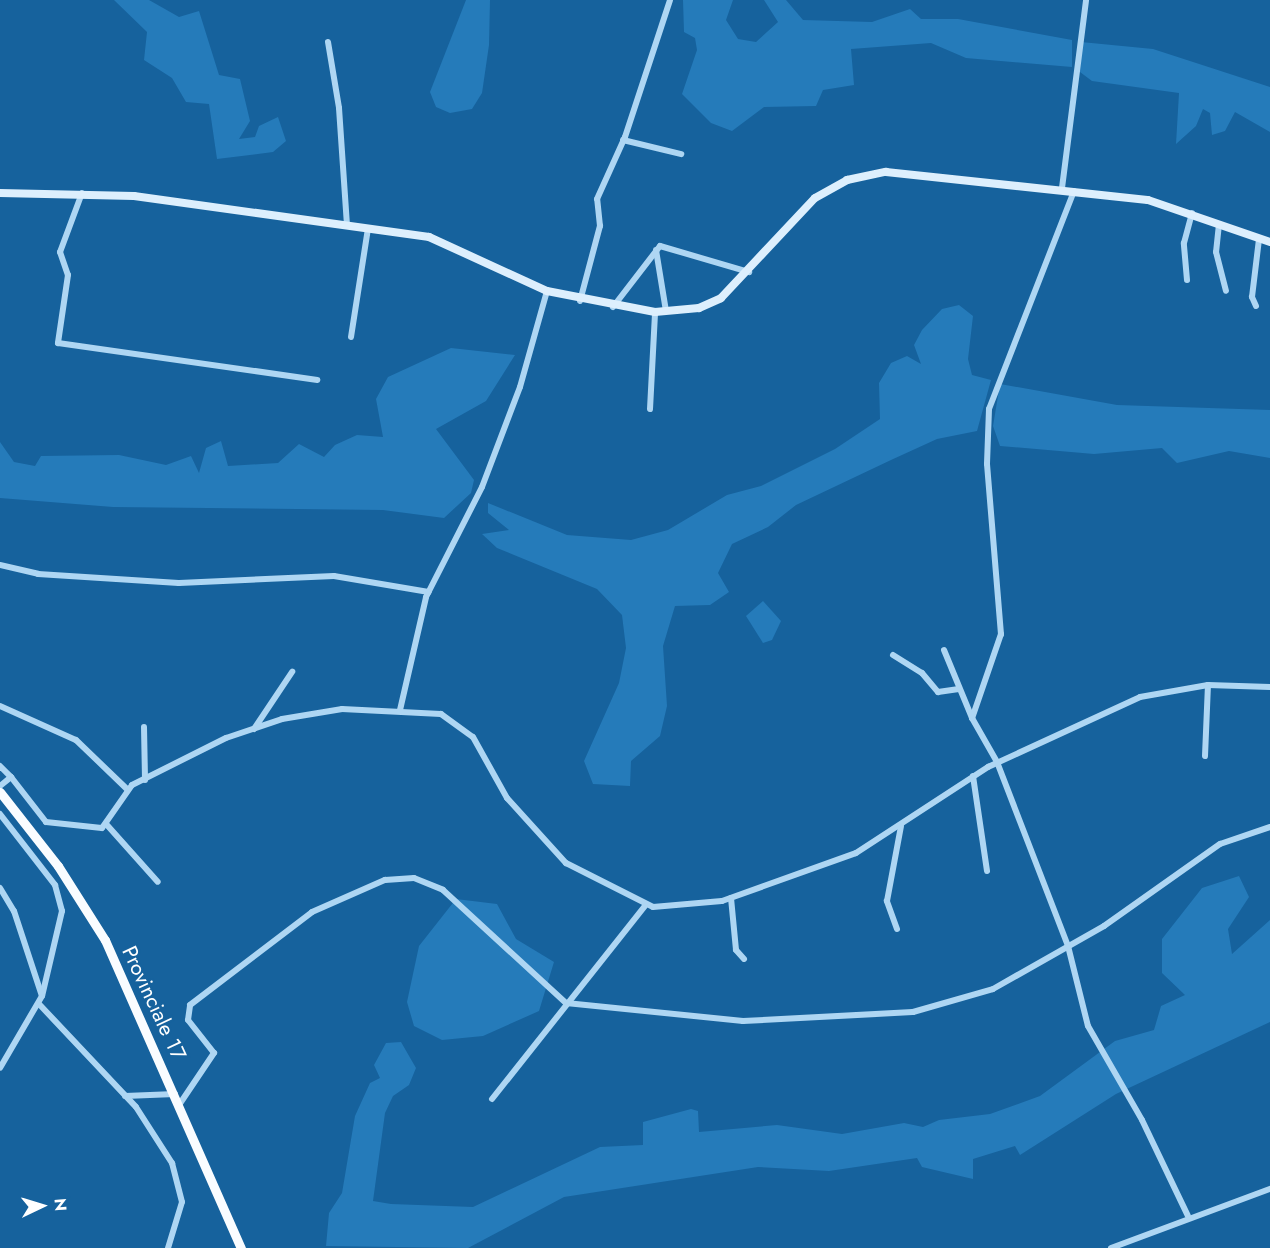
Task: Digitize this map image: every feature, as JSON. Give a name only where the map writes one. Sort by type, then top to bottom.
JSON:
[{"type":"main road","name":"Provinciale 17","points":[[0,792],[34,835],[105,940],[175,1094],[241,1248]]},
{"type":"street","points":[[580,301],[598,234],[597,199],[623,140],[670,0]]},
{"type":"street","points":[[1062,188],[1086,0]]},
{"type":"street","points":[[328,42],[339,108],[347,224]]},
{"type":"street","points":[[623,140],[681,154]]},
{"type":"street","points":[[0,193],[82,192],[347,224],[446,243],[547,291],[580,301],[655,312],[699,308],[721,298],[750,272],[806,207],[847,180],[911,172],[1062,188],[1148,200],[1192,213],[1270,242]]},
{"type":"street","points":[[972,718],[1001,634],[987,464],[989,409],[1075,190]]},
{"type":"street","points":[[82,192],[60,252],[68,275],[58,343],[317,380]]},
{"type":"street","points":[[1187,280],[1184,243],[1192,213]]},
{"type":"street","points":[[1219,224],[1216,252],[1226,291]]},
{"type":"street","points":[[351,337],[368,228]]},
{"type":"street","points":[[1256,306],[1252,297],[1259,239]]},
{"type":"street","points":[[613,307],[656,250],[666,245],[750,272]]},
{"type":"street","points":[[656,250],[666,311]]},
{"type":"street","points":[[400,710],[404,673],[429,592],[482,487],[509,418],[547,291]]},
{"type":"street","points":[[650,409],[655,312]]},
{"type":"street","points":[[0,565],[38,574],[179,583],[334,576],[429,592]]},
{"type":"street","points":[[944,650],[972,718],[997,762],[1068,946],[1088,1026],[1142,1120],[1188,1216]]},
{"type":"street","points":[[893,655],[922,673],[938,692],[959,689]]},
{"type":"street","points":[[254,730],[292,672]]},
{"type":"street","points":[[106,825],[127,789],[198,750],[307,711],[400,710],[455,720],[472,737],[527,825],[577,872],[645,906],[731,898],[856,853],[997,762],[1140,697],[1208,685],[1270,687]]},
{"type":"street","points":[[1205,756],[1208,685]]},
{"type":"street","points":[[0,706],[76,740],[127,789]]},
{"type":"street","points":[[144,727],[145,780]]},
{"type":"street","points":[[0,766],[46,822],[106,825],[158,882]]},
{"type":"street","points":[[973,776],[987,870]]},
{"type":"street","points":[[0,786],[11,777]]},
{"type":"street","points":[[0,814],[62,901],[42,996],[0,1068]]},
{"type":"street","points":[[897,929],[887,901],[901,826]]},
{"type":"street","points":[[179,1105],[214,1053],[188,1020],[190,1005],[312,912],[385,880],[414,878],[443,890],[566,1003],[743,1022],[913,1012],[993,989],[1068,946],[1211,850],[1270,827]]},
{"type":"street","points":[[25,846],[34,835]]},
{"type":"street","points":[[0,888],[15,911],[42,996]]},
{"type":"street","points":[[731,898],[736,950],[744,959]]},
{"type":"street","points":[[492,1099],[645,906]]},
{"type":"street","points":[[39,1004],[125,1096],[162,1145],[180,1183],[180,1218],[168,1248]]},
{"type":"street","points":[[125,1096],[175,1094]]},
{"type":"street","points":[[1111,1248],[1188,1216],[1270,1189]]},
{"type":"shaded area","points":[[114,0],[149,0],[179,17],[199,11],[219,75],[240,79],[250,121],[239,139],[255,137],[259,126],[278,117],[286,141],[273,152],[217,159],[209,104],[186,102],[172,78],[144,60],[147,32]]},
{"type":"shaded area","points":[[466,0],[490,0],[489,45],[482,93],[472,109],[450,113],[436,107],[430,92]]},
{"type":"shaded area","points":[[683,0],[733,0],[726,20],[738,39],[756,42],[778,22],[764,0],[786,0],[803,20],[872,22],[910,9],[921,19],[958,19],[1072,40],[1072,67],[966,58],[931,43],[851,49],[854,85],[823,90],[816,106],[764,107],[732,131],[711,123],[682,94],[697,50],[695,38],[684,32]]},
{"type":"shaded area","points":[[1081,42],[1153,49],[1270,87],[1270,132],[1235,112],[1225,131],[1212,135],[1210,113],[1203,109],[1196,126],[1176,144],[1179,93],[1092,81],[1080,72]]},
{"type":"shaded area","points":[[959,305],[973,316],[968,359],[972,375],[991,380],[977,431],[937,439],[891,460],[796,505],[768,527],[732,544],[718,573],[729,592],[710,605],[675,606],[663,646],[667,706],[660,736],[631,761],[630,786],[593,784],[584,761],[619,683],[626,648],[622,615],[597,589],[497,548],[482,534],[509,530],[488,513],[488,503],[567,535],[631,540],[668,530],[727,495],[761,486],[835,449],[880,419],[879,383],[891,363],[907,356],[921,364],[914,345],[922,330],[942,309]]},
{"type":"shaded area","points":[[451,348],[515,355],[486,401],[436,429],[474,480],[471,493],[444,518],[383,510],[113,507],[0,498],[0,442],[14,462],[35,466],[41,456],[119,455],[166,465],[191,456],[199,473],[206,448],[221,441],[228,466],[278,463],[299,444],[324,457],[335,445],[357,435],[383,437],[376,399],[388,377]]},
{"type":"shaded area","points":[[1000,384],[1117,405],[1270,410],[1270,458],[1229,451],[1177,463],[1162,448],[1094,454],[1000,446],[993,426]]},
{"type":"shaded area","points":[[763,601],[781,621],[772,640],[763,643],[746,616]]},
{"type":"shaded area","points":[[1239,876],[1249,897],[1228,929],[1232,954],[1270,920],[1270,1022],[1116,1094],[1020,1155],[1015,1146],[973,1159],[973,1179],[922,1167],[917,1158],[829,1171],[758,1167],[564,1197],[468,1248],[326,1246],[329,1213],[342,1193],[355,1116],[370,1083],[380,1078],[374,1065],[386,1043],[401,1042],[416,1068],[409,1085],[393,1096],[385,1113],[373,1201],[391,1204],[473,1207],[600,1147],[643,1145],[643,1122],[691,1109],[698,1111],[699,1132],[777,1125],[842,1134],[904,1123],[923,1127],[939,1120],[990,1114],[1040,1096],[1115,1041],[1154,1030],[1161,1006],[1185,995],[1162,973],[1162,939],[1202,888]]},
{"type":"shaded area","points":[[456,899],[497,904],[516,939],[554,962],[539,1011],[483,1036],[442,1040],[414,1026],[407,1002],[419,946]]}]
